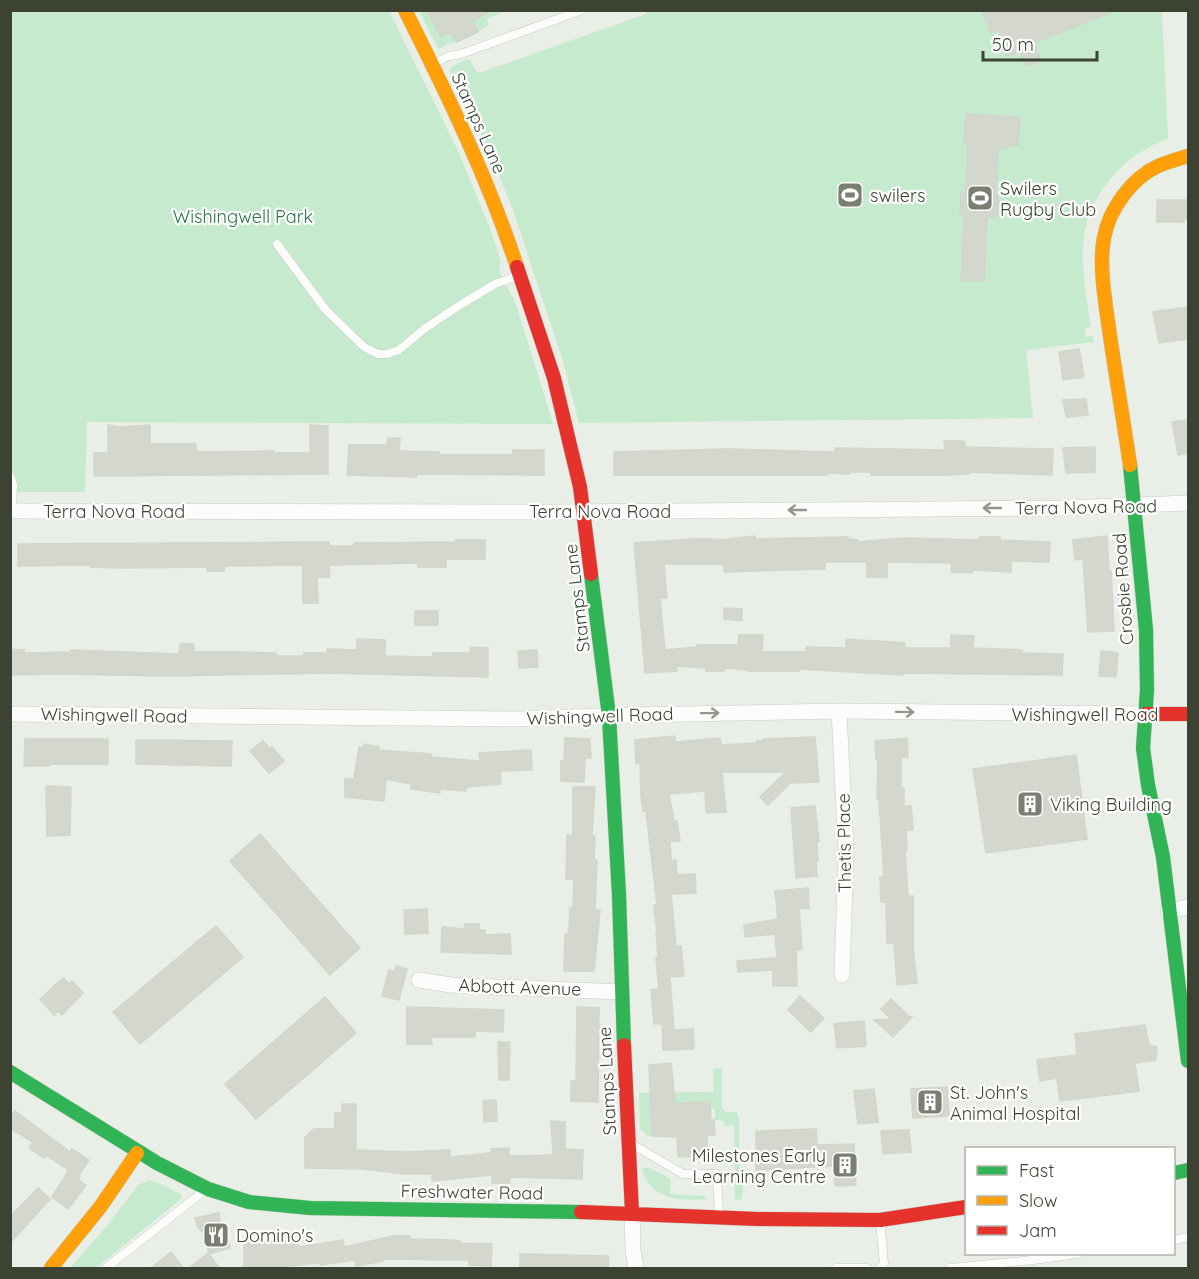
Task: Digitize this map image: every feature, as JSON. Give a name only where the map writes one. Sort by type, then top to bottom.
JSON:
[{"type":"street","name":"Stamps Lane","points":[[405,10],[480,165],[505,229],[554,378],[574,458],[584,512],[609,716],[632,1213]]},
{"type":"street","name":"Crosbie Road","points":[[1188,156],[1158,166],[1131,186],[1119,202],[1104,237],[1103,262],[1106,307],[1134,506],[1146,630],[1147,690],[1143,748],[1146,776],[1163,857],[1188,1061]]},
{"type":"street","name":"Terra Nova Road","points":[[11,511],[584,512],[1134,506],[1188,503]]},
{"type":"street","name":"Wishingwell Road","points":[[10,714],[507,719],[839,711],[1188,714]]},
{"type":"street","name":"Thetis Place","points":[[839,711],[846,852],[842,975]]},
{"type":"street","points":[[1168,910],[1188,907]]},
{"type":"street","name":"Abbott Avenue","points":[[419,980],[451,985],[621,992]]},
{"type":"street","name":"Freshwater Road","points":[[10,1072],[137,1153],[207,1188],[227,1196],[286,1207],[880,1220],[965,1208]]},
{"type":"street","points":[[51,1269],[101,1206],[137,1153]]},
{"type":"street","points":[[632,1213],[636,1269]]},
{"type":"lane","points":[[432,64],[582,10]]},
{"type":"lane","points":[[277,244],[326,309],[364,347],[378,354],[399,350],[451,310],[495,284],[520,276]]},
{"type":"lane","points":[[10,476],[13,484],[11,511]]},
{"type":"lane","points":[[628,1142],[683,1174],[717,1174],[719,1218]]},
{"type":"lane","points":[[106,1269],[207,1188]]},
{"type":"lane","points":[[880,1220],[884,1263],[880,1269]]},
{"type":"lane","points":[[951,1269],[1063,1255]]},
{"type":"lane","points":[[836,1269],[867,1269]]},
{"type":"green space","name":"Wishingwell Park","points":[[10,11],[389,11],[459,153],[489,226],[501,261],[499,270],[516,304],[553,424],[87,422],[85,492],[11,492]]},
{"type":"green space","points":[[419,11],[427,11],[451,36],[453,35],[457,42],[438,49]]},
{"type":"green space","points":[[476,11],[506,11],[487,19],[489,25],[478,32],[472,21],[479,17]]},
{"type":"green space","points":[[645,11],[1162,11],[1168,139],[1135,155],[1121,167],[1098,196],[1090,213],[1083,249],[1084,279],[1091,327],[1085,328],[1086,337],[1093,336],[1094,342],[1026,350],[1033,418],[579,423],[563,361],[513,210],[485,141],[449,69],[469,59],[479,73],[646,14]]},
{"type":"green space","points":[[722,1068],[722,1108],[726,1112],[737,1112],[739,1119],[739,1168],[743,1189],[742,1199],[735,1200],[734,1125],[724,1126],[724,1121],[715,1120],[715,1109],[710,1109],[710,1102],[651,1108],[652,1136],[648,1136],[640,1129],[639,1093],[714,1092],[713,1069]]},
{"type":"green space","points":[[648,1167],[671,1179],[670,1194],[705,1196],[707,1199],[676,1199],[659,1193],[646,1179],[642,1169]]},
{"type":"green space","points":[[149,1180],[182,1195],[180,1200],[96,1268],[70,1268],[106,1227],[138,1185]]},
{"type":"building","points":[[427,10],[493,10],[472,21],[478,32],[457,42],[449,32],[440,36]]},
{"type":"building","points":[[982,10],[1115,11],[1034,43],[1041,60],[1026,66],[1020,51],[1006,56],[996,30],[990,32]]},
{"type":"building","name":"Swilers Rugby Club","points":[[966,114],[1020,117],[1018,145],[1008,146],[1008,149],[998,148],[996,195],[1000,202],[997,216],[987,217],[984,281],[961,281],[964,215],[960,215],[961,193],[966,193],[968,142],[964,143]]},
{"type":"building","points":[[1157,200],[1188,200],[1188,219],[1184,219],[1184,222],[1157,222]]},
{"type":"building","points":[[1188,307],[1188,339],[1159,343],[1153,312]]},
{"type":"building","points":[[1079,349],[1084,377],[1063,380],[1059,352]]},
{"type":"building","points":[[1086,399],[1088,415],[1066,417],[1063,400]]},
{"type":"building","points":[[1188,420],[1188,453],[1178,455],[1172,422]]},
{"type":"building","points":[[108,425],[120,427],[150,425],[150,444],[196,444],[196,452],[274,451],[274,453],[310,453],[310,425],[328,426],[328,474],[94,476],[94,453],[108,453]]},
{"type":"building","points":[[388,438],[400,438],[399,451],[439,452],[439,455],[513,455],[513,450],[544,450],[544,475],[416,474],[416,477],[347,475],[349,445],[387,445]]},
{"type":"building","points":[[944,441],[964,441],[965,447],[1053,449],[1052,475],[969,472],[969,474],[944,475],[871,475],[871,472],[850,472],[849,474],[828,473],[828,475],[614,475],[614,452],[727,449],[835,452],[835,448],[945,450]]},
{"type":"building","points":[[1095,447],[1095,472],[1066,473],[1063,448]]},
{"type":"building","points":[[755,536],[755,539],[848,537],[858,542],[904,538],[979,540],[979,537],[1000,537],[1000,540],[1050,542],[1049,562],[1011,561],[1011,572],[972,570],[972,573],[951,572],[952,563],[887,562],[887,577],[867,577],[867,562],[825,562],[825,569],[724,572],[724,564],[664,564],[667,598],[660,598],[665,650],[697,647],[697,645],[738,645],[739,635],[763,635],[762,652],[806,652],[806,647],[846,648],[846,639],[905,643],[904,648],[951,648],[951,635],[974,636],[973,648],[1063,654],[1062,675],[903,673],[903,675],[799,669],[799,671],[747,671],[724,668],[724,671],[706,671],[706,668],[676,666],[677,671],[645,673],[634,543]]},
{"type":"building","points":[[1107,536],[1114,631],[1088,632],[1083,559],[1075,560],[1073,540]]},
{"type":"building","points":[[456,540],[485,540],[485,559],[446,559],[446,567],[418,567],[418,563],[329,565],[330,577],[317,577],[318,603],[303,603],[303,565],[225,566],[224,571],[207,571],[207,567],[18,566],[18,544],[329,542],[329,546],[354,546],[354,543],[456,542]]},
{"type":"building","points":[[724,608],[742,609],[742,621],[724,619]]},
{"type":"building","points":[[415,611],[438,611],[438,625],[415,625]]},
{"type":"building","points":[[357,639],[385,640],[385,656],[433,657],[433,653],[470,653],[470,647],[488,648],[488,677],[327,673],[169,676],[10,675],[10,649],[24,650],[24,653],[71,652],[71,650],[179,654],[180,644],[194,644],[194,652],[276,653],[276,656],[304,656],[304,653],[327,653],[327,649],[357,650]]},
{"type":"building","points":[[537,650],[538,667],[519,668],[518,651]]},
{"type":"building","points":[[1101,651],[1118,653],[1116,677],[1099,676]]},
{"type":"building","points":[[675,736],[675,742],[720,738],[721,745],[757,743],[763,739],[815,737],[819,782],[790,783],[768,805],[760,797],[786,772],[722,772],[726,812],[706,813],[705,791],[669,794],[680,841],[670,841],[671,861],[676,860],[677,875],[695,874],[696,893],[671,894],[676,947],[681,946],[684,976],[670,977],[674,1030],[693,1029],[694,1049],[663,1050],[662,1024],[654,1024],[651,990],[659,989],[654,905],[657,905],[646,811],[643,811],[641,796],[640,763],[636,764],[635,740]]},
{"type":"building","points":[[565,738],[590,739],[591,758],[585,758],[584,782],[561,781],[561,761],[564,761]]},
{"type":"building","points":[[907,738],[908,757],[901,758],[901,788],[904,788],[904,806],[911,806],[913,830],[906,830],[907,850],[905,850],[908,896],[913,896],[913,946],[917,983],[897,985],[894,943],[887,943],[886,902],[881,902],[880,877],[884,877],[879,799],[877,799],[878,759],[876,759],[875,741]]},
{"type":"building","points":[[25,739],[108,739],[108,764],[24,766]]},
{"type":"building","points":[[136,740],[232,741],[231,766],[136,764]]},
{"type":"building","points":[[263,741],[270,749],[272,747],[284,761],[269,773],[250,751]]},
{"type":"building","points":[[364,744],[379,747],[378,750],[480,761],[479,753],[531,750],[532,770],[500,771],[501,784],[466,787],[466,791],[440,789],[440,793],[411,789],[411,784],[386,779],[384,801],[345,797],[345,779],[354,779],[359,747],[363,748]]},
{"type":"building","name":"Viking Building","points":[[1076,755],[1087,839],[986,853],[973,769]]},
{"type":"building","points":[[46,786],[71,787],[70,835],[47,836]]},
{"type":"building","points":[[573,787],[595,787],[592,836],[595,836],[594,860],[597,860],[595,909],[600,910],[594,971],[564,971],[565,934],[568,934],[569,929],[570,908],[573,908],[574,879],[566,879],[567,835],[573,835]]},
{"type":"building","points":[[815,806],[819,841],[817,841],[817,876],[796,878],[791,808]]},
{"type":"building","points":[[260,834],[360,948],[330,975],[230,861]]},
{"type":"building","points":[[808,888],[809,908],[799,909],[802,949],[796,950],[797,986],[773,986],[773,970],[738,972],[737,961],[777,958],[775,934],[745,937],[744,925],[778,919],[775,891]]},
{"type":"building","points":[[427,909],[428,933],[405,934],[404,910]]},
{"type":"building","points":[[465,924],[479,924],[479,930],[485,930],[485,935],[510,934],[511,954],[441,952],[442,927],[465,929]]},
{"type":"building","points":[[216,926],[243,957],[140,1044],[113,1012]]},
{"type":"building","points":[[396,966],[407,969],[399,1000],[382,996],[389,970],[394,972]]},
{"type":"building","points":[[63,978],[69,984],[72,981],[83,993],[62,1015],[59,1011],[54,1015],[40,999]]},
{"type":"building","points":[[800,996],[824,1018],[811,1032],[788,1010]]},
{"type":"building","points":[[325,997],[356,1033],[256,1119],[225,1084]]},
{"type":"building","points":[[891,999],[912,1017],[893,1037],[874,1020],[891,1019],[881,1009]]},
{"type":"building","points":[[407,1007],[504,1010],[503,1032],[475,1031],[475,1037],[431,1037],[432,1044],[407,1044]]},
{"type":"building","points":[[577,1007],[599,1008],[598,1102],[571,1101],[571,1081],[576,1081]]},
{"type":"building","points":[[864,1021],[866,1046],[837,1048],[834,1024]]},
{"type":"building","points":[[1145,1025],[1149,1045],[1157,1047],[1156,1060],[1135,1063],[1139,1091],[1060,1101],[1057,1078],[1040,1081],[1037,1060],[1077,1055],[1075,1034]]},
{"type":"building","points":[[498,1042],[510,1042],[509,1080],[499,1080]]},
{"type":"building","points":[[671,1063],[675,1103],[710,1102],[715,1135],[707,1135],[707,1156],[678,1157],[677,1137],[652,1136],[649,1065]]},
{"type":"building","name":"St. John's Animal Hospital","points":[[947,1087],[949,1116],[913,1118],[911,1089]]},
{"type":"building","points":[[874,1089],[878,1122],[858,1124],[854,1091]]},
{"type":"building","points":[[496,1100],[497,1121],[484,1122],[483,1101]]},
{"type":"building","points":[[342,1104],[356,1104],[356,1150],[405,1152],[450,1150],[450,1157],[491,1153],[491,1149],[509,1148],[509,1156],[553,1155],[551,1121],[565,1122],[565,1149],[583,1150],[582,1179],[510,1177],[510,1183],[492,1183],[492,1175],[432,1181],[432,1174],[305,1168],[305,1137],[314,1129],[335,1129],[335,1113],[342,1113]]},
{"type":"building","points":[[15,1111],[70,1152],[72,1149],[89,1160],[78,1180],[86,1185],[68,1209],[52,1197],[69,1170],[46,1155],[44,1158],[29,1148],[33,1142],[10,1128],[10,1118]]},
{"type":"building","points":[[816,1129],[817,1145],[854,1144],[856,1185],[835,1186],[834,1166],[756,1170],[756,1131]]},
{"type":"building","points":[[909,1130],[911,1152],[883,1154],[881,1131]]},
{"type":"building","points":[[38,1188],[50,1199],[10,1243],[10,1217]]},
{"type":"building","name":"Domino's","points":[[219,1213],[221,1229],[226,1229],[230,1248],[209,1254],[203,1232],[198,1228],[195,1218]]},
{"type":"building","points":[[393,1236],[492,1244],[491,1266],[469,1265],[469,1260],[382,1259],[383,1261],[356,1266],[355,1260],[290,1266],[291,1269],[244,1269],[244,1243],[287,1241],[288,1244],[298,1243],[299,1247],[343,1240],[344,1247]]},
{"type":"building","points":[[171,1252],[184,1269],[150,1269]]},
{"type":"building","points":[[208,1253],[220,1269],[188,1269]]},
{"type":"building","points":[[520,1254],[608,1256],[609,1269],[520,1269]]},
{"type":"traffic: fast","points":[[1130,465],[1146,630],[1147,690],[1143,748],[1163,857],[1188,1061]]},
{"type":"traffic: fast","points":[[591,574],[609,716],[619,895],[624,1045]]},
{"type":"traffic: fast","points":[[10,1072],[157,1163],[208,1189],[249,1202],[310,1208],[581,1212]]},
{"type":"traffic: fast","points":[[1175,1173],[1188,1170]]},
{"type":"traffic: slow","points":[[405,10],[480,169],[517,267]]},
{"type":"traffic: slow","points":[[1130,465],[1104,290],[1102,262],[1104,238],[1116,206],[1139,178],[1158,166],[1188,156]]},
{"type":"traffic: slow","points":[[51,1268],[101,1206],[137,1153]]},
{"type":"traffic: jam","points":[[517,267],[554,378],[580,487],[591,574]]},
{"type":"traffic: jam","points":[[1145,714],[1188,714]]},
{"type":"traffic: jam","points":[[624,1045],[632,1213]]},
{"type":"traffic: jam","points":[[581,1212],[758,1219],[880,1220],[965,1207]]},
{"type":"place","name":"swilers","points":[[850,195]]},
{"type":"place","name":"Swilers Rugby Club","points":[[980,198]]},
{"type":"place","name":"Viking Building","points":[[1030,804]]},
{"type":"place","name":"St. John's Animal Hospital","points":[[930,1102]]},
{"type":"place","name":"Milestones Early Learning Centre","points":[[845,1165]]},
{"type":"place","name":"Domino's","points":[[216,1235]]}]
